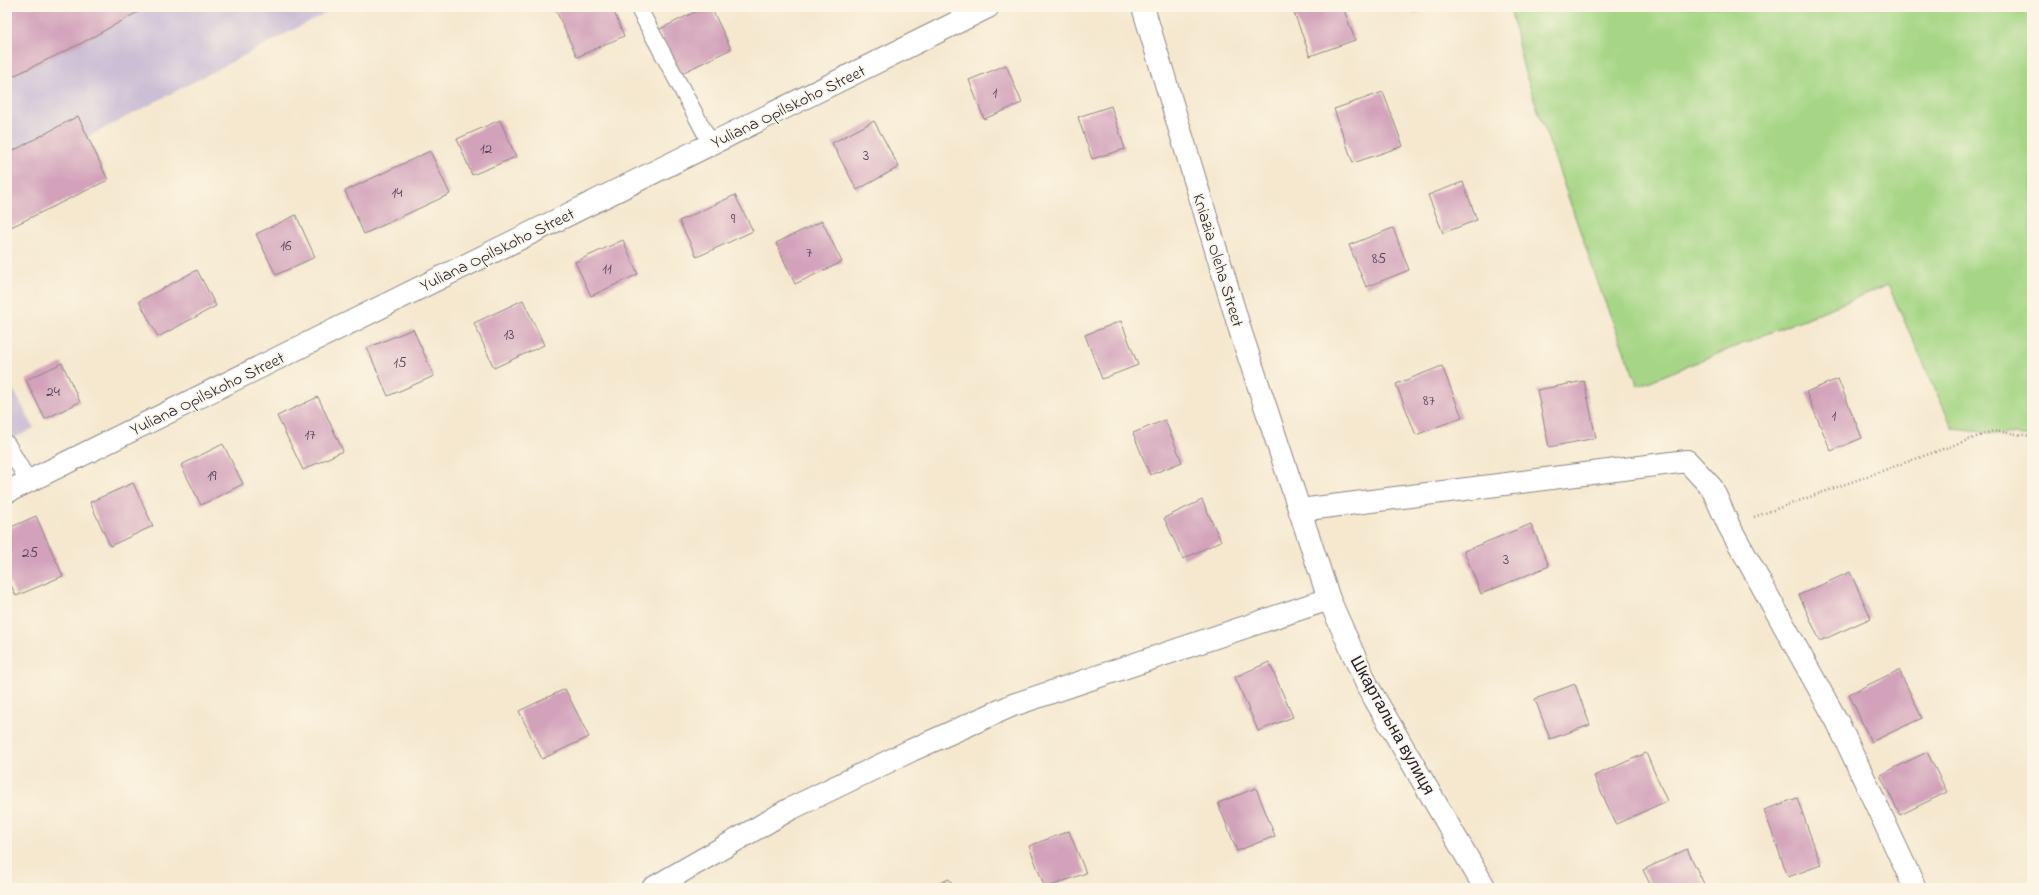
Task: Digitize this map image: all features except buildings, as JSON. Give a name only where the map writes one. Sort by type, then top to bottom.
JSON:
[{"type":"street","name":"Yuliana Opilskoho Street","points":[[7,492],[988,7]]},
{"type":"street","name":"Kniazia Oleha Street","points":[[1143,7],[1241,333],[1300,510]]},
{"type":"street","points":[[1300,510],[1687,461],[1712,488],[1729,526],[1838,723],[1915,888]]},
{"type":"street","name":"Шкартальна вулиця","points":[[1300,510],[1329,599],[1368,687],[1485,888]]},
{"type":"street","points":[[653,888],[790,809],[912,750],[1013,705],[1329,599]]},
{"type":"lane","points":[[638,7],[711,144]]},
{"type":"lane","points":[[7,444],[28,481]]},
{"type":"path","points":[[1729,526],[1993,431],[2032,436]]},
{"type":"shaded area","points":[[7,7],[337,7],[88,137],[108,180],[7,229]]},
{"type":"shaded area","points":[[7,378],[34,428],[7,442]]},
{"type":"green space","points":[[1510,7],[2032,7],[2032,437],[1953,429],[1888,285],[1638,386],[1603,297],[1524,70]]}]
